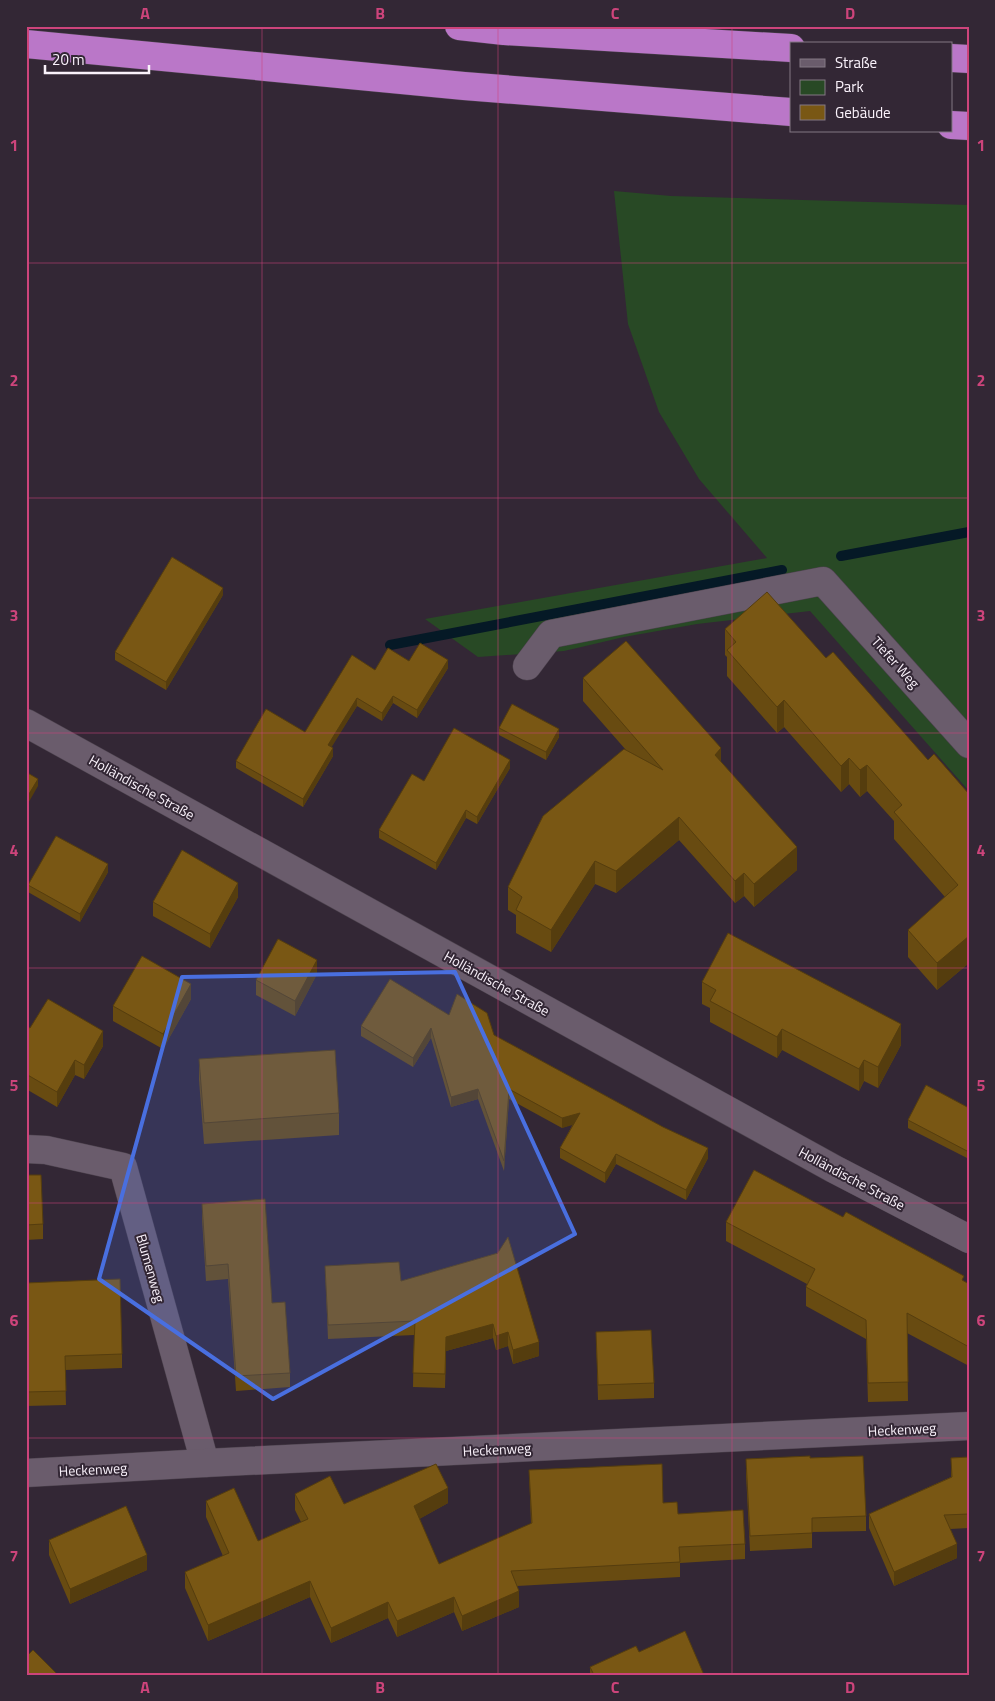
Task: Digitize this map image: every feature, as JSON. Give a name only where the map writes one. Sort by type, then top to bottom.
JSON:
[{"type":"highway","points":[[459,26],[504,31],[790,48]]},
{"type":"highway","points":[[26,44],[464,86],[790,112]]},
{"type":"highway","points":[[952,58],[969,59]]},
{"type":"highway","points":[[952,125],[969,126]]},
{"type":"street","name":"Tiefer Weg","points":[[527,666],[551,634],[824,581],[969,744]]},
{"type":"street","name":"Holländische Straße","points":[[26,724],[825,1164],[969,1239]]},
{"type":"street","name":"Blumenweg","points":[[26,1148],[46,1150],[123,1167],[205,1463]]},
{"type":"street","name":"Heckenweg","points":[[26,1473],[969,1426]]},
{"type":"highlighted area","points":[[455,972],[575,1234],[273,1399],[99,1279],[182,977]]},
{"type":"green space","points":[[614,191],[671,196],[969,205],[969,791],[810,611],[697,624],[624,637],[564,651],[478,657],[425,619],[767,558],[699,479],[659,412],[628,324]]},
{"type":"building","points":[[172,557],[223,588],[166,682],[115,652]]},
{"type":"building","points":[[767,592],[826,658],[833,652],[928,760],[934,754],[969,794],[969,936],[937,963],[908,930],[958,885],[894,812],[902,805],[867,765],[860,770],[849,758],[841,766],[784,700],[777,707],[727,650],[736,642],[725,629]]},
{"type":"building","points":[[626,641],[721,748],[715,755],[797,847],[754,884],[744,873],[735,881],[679,817],[616,871],[595,861],[551,930],[516,910],[522,897],[508,887],[543,816],[624,749],[663,770],[583,678]]},
{"type":"building","points":[[420,643],[448,660],[417,710],[393,696],[382,713],[357,698],[328,745],[333,748],[303,799],[236,761],[266,709],[305,732],[352,655],[375,670],[388,648],[409,661]]},
{"type":"building","points":[[512,704],[559,729],[546,752],[499,728]]},
{"type":"building","points":[[454,728],[510,760],[477,817],[466,810],[436,863],[379,830],[412,774],[424,781]]},
{"type":"building","points":[[26,772],[38,779],[26,799]]},
{"type":"building","points":[[56,836],[108,864],[80,914],[28,885]]},
{"type":"building","points":[[182,850],[238,883],[210,934],[153,902]]},
{"type":"building","points":[[728,933],[901,1024],[878,1067],[864,1060],[859,1069],[782,1029],[777,1037],[710,1001],[716,990],[702,982]]},
{"type":"building","points":[[278,939],[317,960],[295,1001],[256,980]]},
{"type":"building","points":[[142,956],[191,984],[163,1034],[113,1006]]},
{"type":"building","points":[[390,979],[449,1015],[457,994],[487,1013],[494,1035],[663,1127],[708,1148],[686,1190],[616,1154],[605,1173],[560,1148],[580,1113],[562,1118],[509,1089],[504,1161],[478,1089],[451,1097],[431,1028],[413,1058],[361,1026]]},
{"type":"building","points":[[48,999],[103,1031],[84,1065],[75,1060],[57,1092],[26,1074],[26,1026],[30,1028]]},
{"type":"building","points":[[335,1050],[339,1113],[204,1123],[199,1059]]},
{"type":"building","points":[[926,1085],[969,1108],[969,1148],[967,1151],[908,1120]]},
{"type":"building","points":[[754,1170],[843,1217],[846,1212],[964,1276],[962,1280],[969,1284],[969,1347],[907,1313],[908,1382],[868,1383],[866,1320],[806,1287],[815,1269],[726,1222]]},
{"type":"building","points":[[26,1175],[41,1175],[43,1224],[26,1225]]},
{"type":"building","points":[[265,1199],[272,1303],[285,1302],[290,1373],[236,1376],[228,1264],[206,1266],[202,1204]]},
{"type":"building","points":[[508,1237],[539,1342],[513,1350],[508,1332],[496,1336],[493,1324],[446,1337],[445,1374],[413,1373],[415,1321],[328,1325],[325,1266],[399,1262],[401,1281],[498,1253]]},
{"type":"building","points":[[120,1279],[122,1354],[65,1356],[66,1391],[26,1392],[26,1283]]},
{"type":"building","points":[[651,1330],[654,1383],[598,1385],[596,1332]]},
{"type":"building","points":[[810,1456],[810,1458],[863,1456],[866,1516],[812,1518],[812,1533],[750,1536],[746,1459]]},
{"type":"building","points":[[969,1457],[969,1514],[944,1515],[957,1544],[894,1572],[869,1514],[952,1477],[951,1458]]},
{"type":"building","points":[[436,1464],[448,1488],[414,1506],[439,1564],[532,1523],[529,1470],[662,1464],[663,1503],[677,1502],[678,1514],[743,1510],[745,1544],[679,1547],[680,1562],[511,1571],[519,1591],[462,1616],[454,1597],[397,1621],[388,1602],[331,1628],[310,1581],[208,1625],[185,1572],[229,1553],[206,1501],[234,1488],[258,1541],[308,1519],[295,1494],[330,1476],[344,1504]]},
{"type":"building","points":[[126,1506],[147,1555],[70,1589],[49,1540]]},
{"type":"building","points":[[685,1631],[704,1675],[594,1675],[590,1667],[636,1646],[639,1652]]},
{"type":"building","points":[[33,1650],[58,1675],[26,1675],[26,1657]]},
{"type":"waterway","points":[[841,556],[969,532]]},
{"type":"waterway","points":[[390,645],[782,570]]}]
